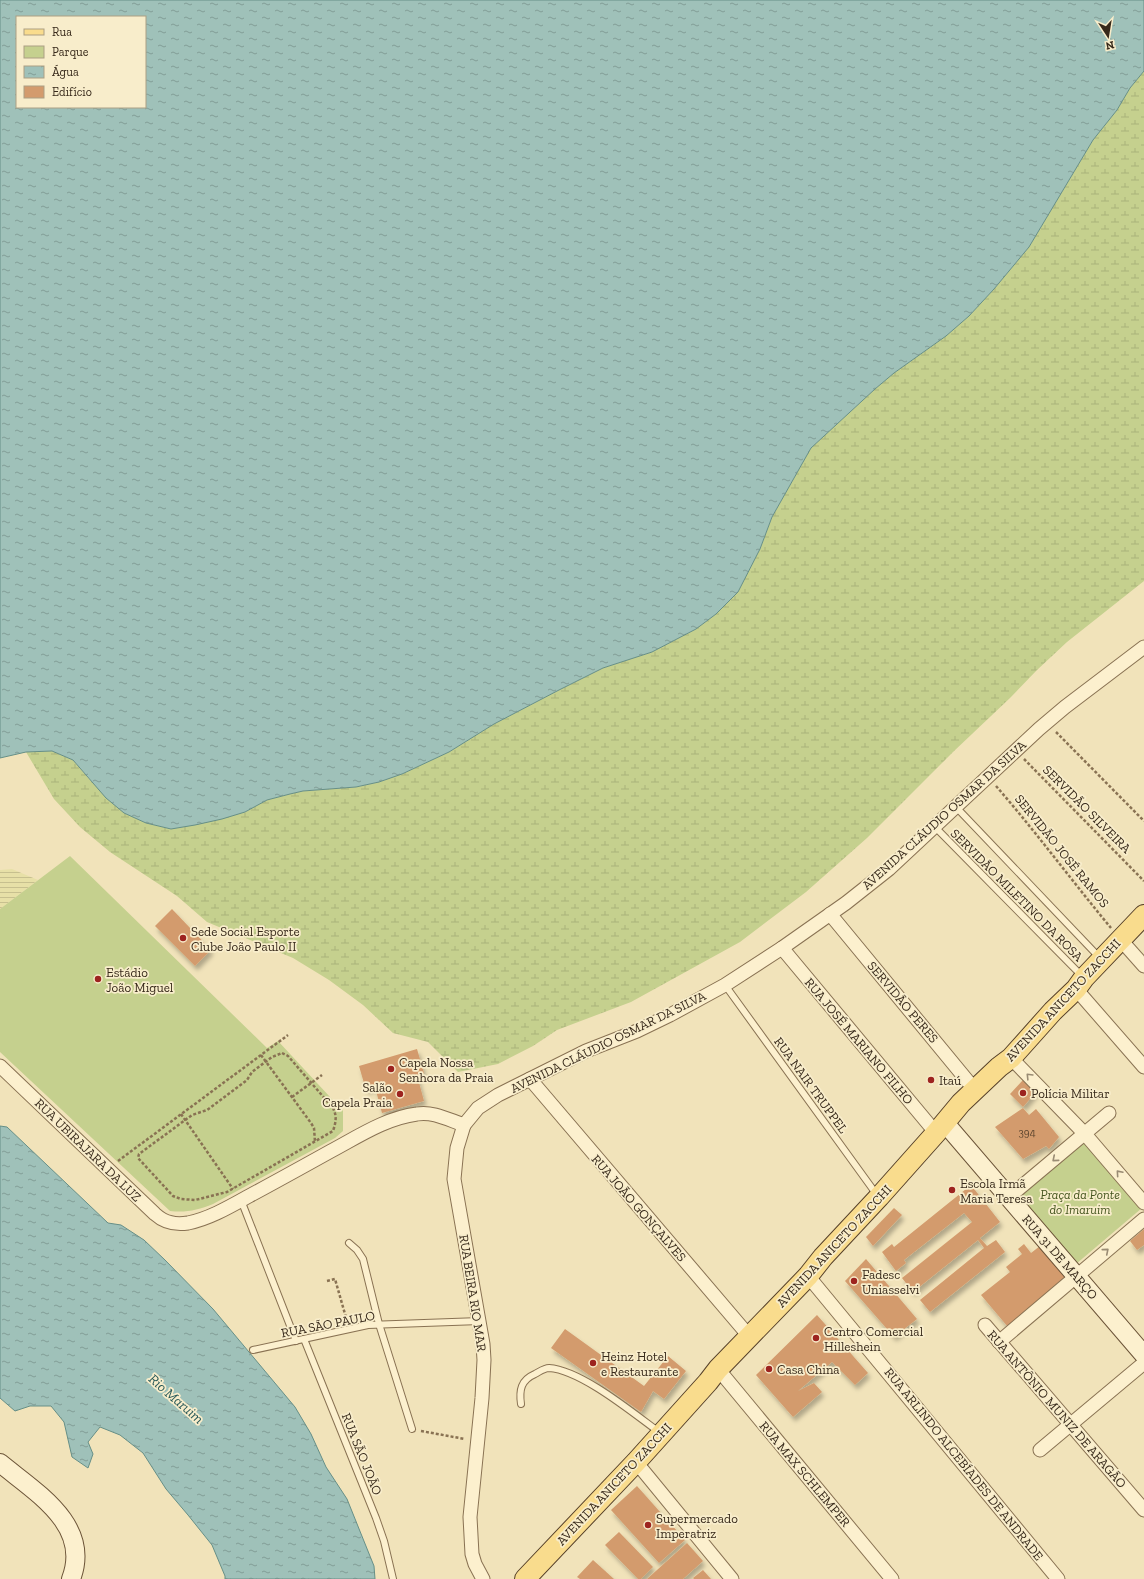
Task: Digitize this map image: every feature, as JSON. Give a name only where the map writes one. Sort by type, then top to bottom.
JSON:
[{"type":"main road","name":"AVENIDA ANICETO ZACCHI","points":[[531,1577],[636,1462],[660,1433],[708,1382],[718,1369],[808,1276],[823,1257],[941,1128],[961,1103],[999,1067],[1011,1058],[1053,1011],[1144,915]]},
{"type":"street","name":"AVENIDA CLÁUDIO OSMAR DA SILVA","points":[[464,1125],[478,1108],[487,1101],[586,1051],[637,1031],[670,1015],[724,985],[782,948],[889,869],[1015,750],[1047,722],[1144,647]]},
{"type":"street","name":"SERVIDÃO PERES","points":[[830,914],[976,1090]]},
{"type":"street","points":[[1120,939],[1144,966]]},
{"type":"street","name":"RUA JOSÉ MARIANO FILHO","points":[[782,948],[941,1128]]},
{"type":"street","points":[[1080,984],[1144,1067]]},
{"type":"street","points":[[1011,1058],[1085,1134],[1144,1203]]},
{"type":"street","name":"RUA UBIRAJARA DA LUZ","points":[[0,1066],[166,1222],[182,1224],[200,1220],[241,1200]]},
{"type":"street","name":"RUA JOÃO GONÇALVES","points":[[530,1079],[749,1336]]},
{"type":"street","points":[[241,1200],[377,1126],[410,1115],[425,1113],[434,1114],[464,1125]]},
{"type":"street","points":[[1009,1198],[1109,1113]]},
{"type":"street","name":"RUA BEIRA RIO MAR","points":[[464,1125],[457,1148],[454,1179],[480,1321],[484,1360],[482,1398],[471,1500],[470,1536],[475,1564],[483,1579]]},
{"type":"street","name":"RUA 31 DE MARÇO","points":[[941,1128],[1009,1198],[1144,1355]]},
{"type":"street","points":[[999,1342],[1144,1219]]},
{"type":"street","name":"RUA ARLINDO ALCEBÍADES DE ANDRADE","points":[[808,1276],[1058,1579]]},
{"type":"street","name":"RUA ANTÔNIO MUNIZ DE ARAGÃO","points":[[985,1325],[1144,1510]]},
{"type":"street","points":[[1040,1450],[1144,1363]]},
{"type":"street","name":"RUA MAX SCHLEMPER","points":[[718,1369],[892,1579]]},
{"type":"street","points":[[636,1462],[732,1579]]},
{"type":"street","points":[[0,1463],[50,1505],[69,1528],[74,1539],[75,1550],[74,1572],[72,1579]]},
{"type":"lane","points":[[955,806],[1102,960]]},
{"type":"lane","name":"SERVIDÃO MILETINO DA ROSA","points":[[934,826],[1080,984]]},
{"type":"lane","name":"RUA NAIR TRUPPEL","points":[[724,985],[879,1197]]},
{"type":"lane","points":[[241,1200],[296,1340]]},
{"type":"lane","points":[[348,1243],[357,1250],[363,1259],[379,1324],[412,1429]]},
{"type":"lane","name":"RUA SÃO PAULO","points":[[253,1350],[379,1324],[480,1321]]},
{"type":"lane","name":"RUA SÃO JOÃO","points":[[304,1339],[376,1518],[384,1541],[393,1579]]},
{"type":"lane","points":[[521,1404],[519,1390],[528,1377],[547,1368],[567,1372],[614,1399],[660,1433]]},
{"type":"path","points":[[1047,722],[1144,822]]},
{"type":"path","name":"SERVIDÃO SILVEIRA","points":[[1015,750],[1144,881]]},
{"type":"path","name":"SERVIDÃO JOSÉ RAMOS","points":[[988,776],[1040,838],[1065,872],[1120,939]]},
{"type":"path","points":[[107,1168],[288,1035]]},
{"type":"path","points":[[282,1053],[288,1056],[311,1083],[333,1108],[336,1114],[336,1123],[332,1131],[233,1189],[213,1197],[195,1200],[181,1199],[173,1196],[138,1158],[138,1154],[196,1113],[207,1110],[247,1080],[252,1072],[282,1053]]},
{"type":"path","points":[[261,1055],[314,1128],[317,1158]]},
{"type":"path","points":[[292,1097],[322,1075]]},
{"type":"path","points":[[181,1114],[241,1200]]},
{"type":"path","points":[[327,1281],[335,1279],[349,1329]]},
{"type":"path","points":[[412,1429],[477,1442]]},
{"type":"shaded area","points":[[12,869],[38,880],[0,909],[0,870]]},
{"type":"green space","points":[[1144,71],[1144,581],[1067,642],[953,752],[867,838],[806,892],[740,942],[631,1002],[557,1030],[533,1046],[498,1064],[458,1072],[428,1042],[393,1033],[363,1005],[329,980],[293,958],[207,922],[177,896],[110,852],[80,827],[54,799],[26,752],[52,751],[73,760],[89,779],[124,813],[146,823],[171,829],[245,812],[267,800],[303,791],[357,787],[379,782],[402,774],[449,752],[494,724],[603,668],[652,652],[696,629],[716,614],[738,592],[760,549],[772,517],[811,448],[894,373],[946,336],[969,316],[994,289],[1029,247],[1093,140],[1117,110],[1130,88]]},
{"type":"green space","name":"Estádio João Miguel","points":[[70,856],[267,1048],[278,1041],[343,1111],[343,1131],[335,1138],[213,1204],[202,1208],[181,1212],[170,1211],[0,1052],[0,909]]},
{"type":"green space","name":"Praça da Ponte do Imaruim","points":[[1084,1141],[1142,1208],[1076,1264],[1018,1197]]},
{"type":"water","points":[[0,0],[1144,0],[1144,71],[1130,88],[1117,110],[1093,140],[1029,247],[969,316],[946,336],[894,373],[811,448],[772,517],[760,549],[738,592],[716,614],[696,629],[652,652],[603,668],[494,724],[449,752],[402,774],[379,782],[356,787],[303,791],[290,794],[267,800],[245,812],[195,825],[171,829],[146,823],[124,813],[106,798],[73,760],[52,751],[26,752],[0,758]]},
{"type":"water","name":"Rio Maruim","points":[[0,1126],[7,1127],[108,1223],[121,1225],[144,1240],[165,1260],[213,1309],[295,1407],[311,1434],[326,1467],[347,1499],[374,1566],[375,1579],[225,1579],[212,1545],[166,1489],[143,1453],[120,1435],[100,1427],[88,1442],[93,1454],[88,1468],[72,1457],[64,1422],[51,1406],[30,1406],[15,1411],[0,1398]]},
{"type":"building","name":"Sede Social Esporte Clube João Paulo II","points":[[172,909],[211,950],[195,966],[155,926]]},
{"type":"building","points":[[417,1049],[424,1073],[417,1075],[424,1101],[382,1113],[375,1087],[366,1090],[359,1066]]},
{"type":"building","name":"Polícia Militar","points":[[1023,1080],[1036,1092],[1023,1107],[1010,1094]]},
{"type":"building","points":[[1023,1108],[1029,1115],[1036,1109],[1059,1137],[1049,1149],[1046,1146],[1023,1159],[995,1127]]},
{"type":"building","points":[[971,1185],[1000,1222],[980,1238],[987,1246],[996,1240],[1005,1252],[930,1312],[920,1300],[984,1248],[978,1240],[913,1292],[902,1278],[972,1222],[964,1213],[904,1260],[906,1263],[896,1271],[882,1252],[892,1244],[894,1247]]},
{"type":"building","points":[[894,1208],[902,1215],[873,1246],[866,1237]]},
{"type":"building","points":[[1144,1229],[1144,1245],[1137,1250],[1130,1241]]},
{"type":"building","points":[[1024,1244],[1031,1253],[1040,1246],[1067,1278],[1008,1327],[981,1295],[1010,1272],[1006,1267],[1022,1254],[1018,1249]]},
{"type":"building","points":[[866,1259],[917,1319],[894,1337],[845,1281]]},
{"type":"building","name":"Centro Comercial Hilleshein","points":[[817,1315],[868,1373],[855,1385],[832,1362],[798,1391],[814,1383],[822,1392],[793,1417],[756,1375]]},
{"type":"building","name":"Heinz Hotel e Restaurante","points":[[565,1329],[644,1386],[668,1356],[686,1371],[664,1399],[653,1391],[641,1412],[551,1348]]},
{"type":"building","name":"Supermercado Imperatriz","points":[[637,1486],[685,1540],[659,1563],[611,1510]]},
{"type":"building","points":[[619,1532],[653,1567],[641,1579],[638,1579],[605,1545]]},
{"type":"building","points":[[687,1543],[703,1561],[683,1579],[647,1579]]},
{"type":"building","points":[[593,1560],[614,1579],[580,1579],[577,1577]]},
{"type":"building","points":[[703,1570],[711,1579],[693,1578]]},
{"type":"place","name":"Sede Social Esporte Clube João Paulo II","points":[[183,938]]},
{"type":"place","name":"Estádio João Miguel","points":[[98,979]]},
{"type":"place","name":"Capela Nossa Senhora da Praia","points":[[391,1069]]},
{"type":"place","name":"Itaú","points":[[931,1080]]},
{"type":"place","name":"Polícia Militar","points":[[1023,1093]]},
{"type":"place","name":"Salão Capela Praia","points":[[400,1094]]},
{"type":"place","name":"Escola Irmã Maria Teresa","points":[[952,1190]]},
{"type":"place","name":"Fadesc Uniasselvi","points":[[854,1281]]},
{"type":"place","name":"Centro Comercial Hilleshein","points":[[816,1338]]},
{"type":"place","name":"Heinz Hotel e Restaurante","points":[[593,1363]]},
{"type":"place","name":"Casa China","points":[[769,1369]]},
{"type":"place","name":"Supermercado Imperatriz","points":[[648,1525]]}]
